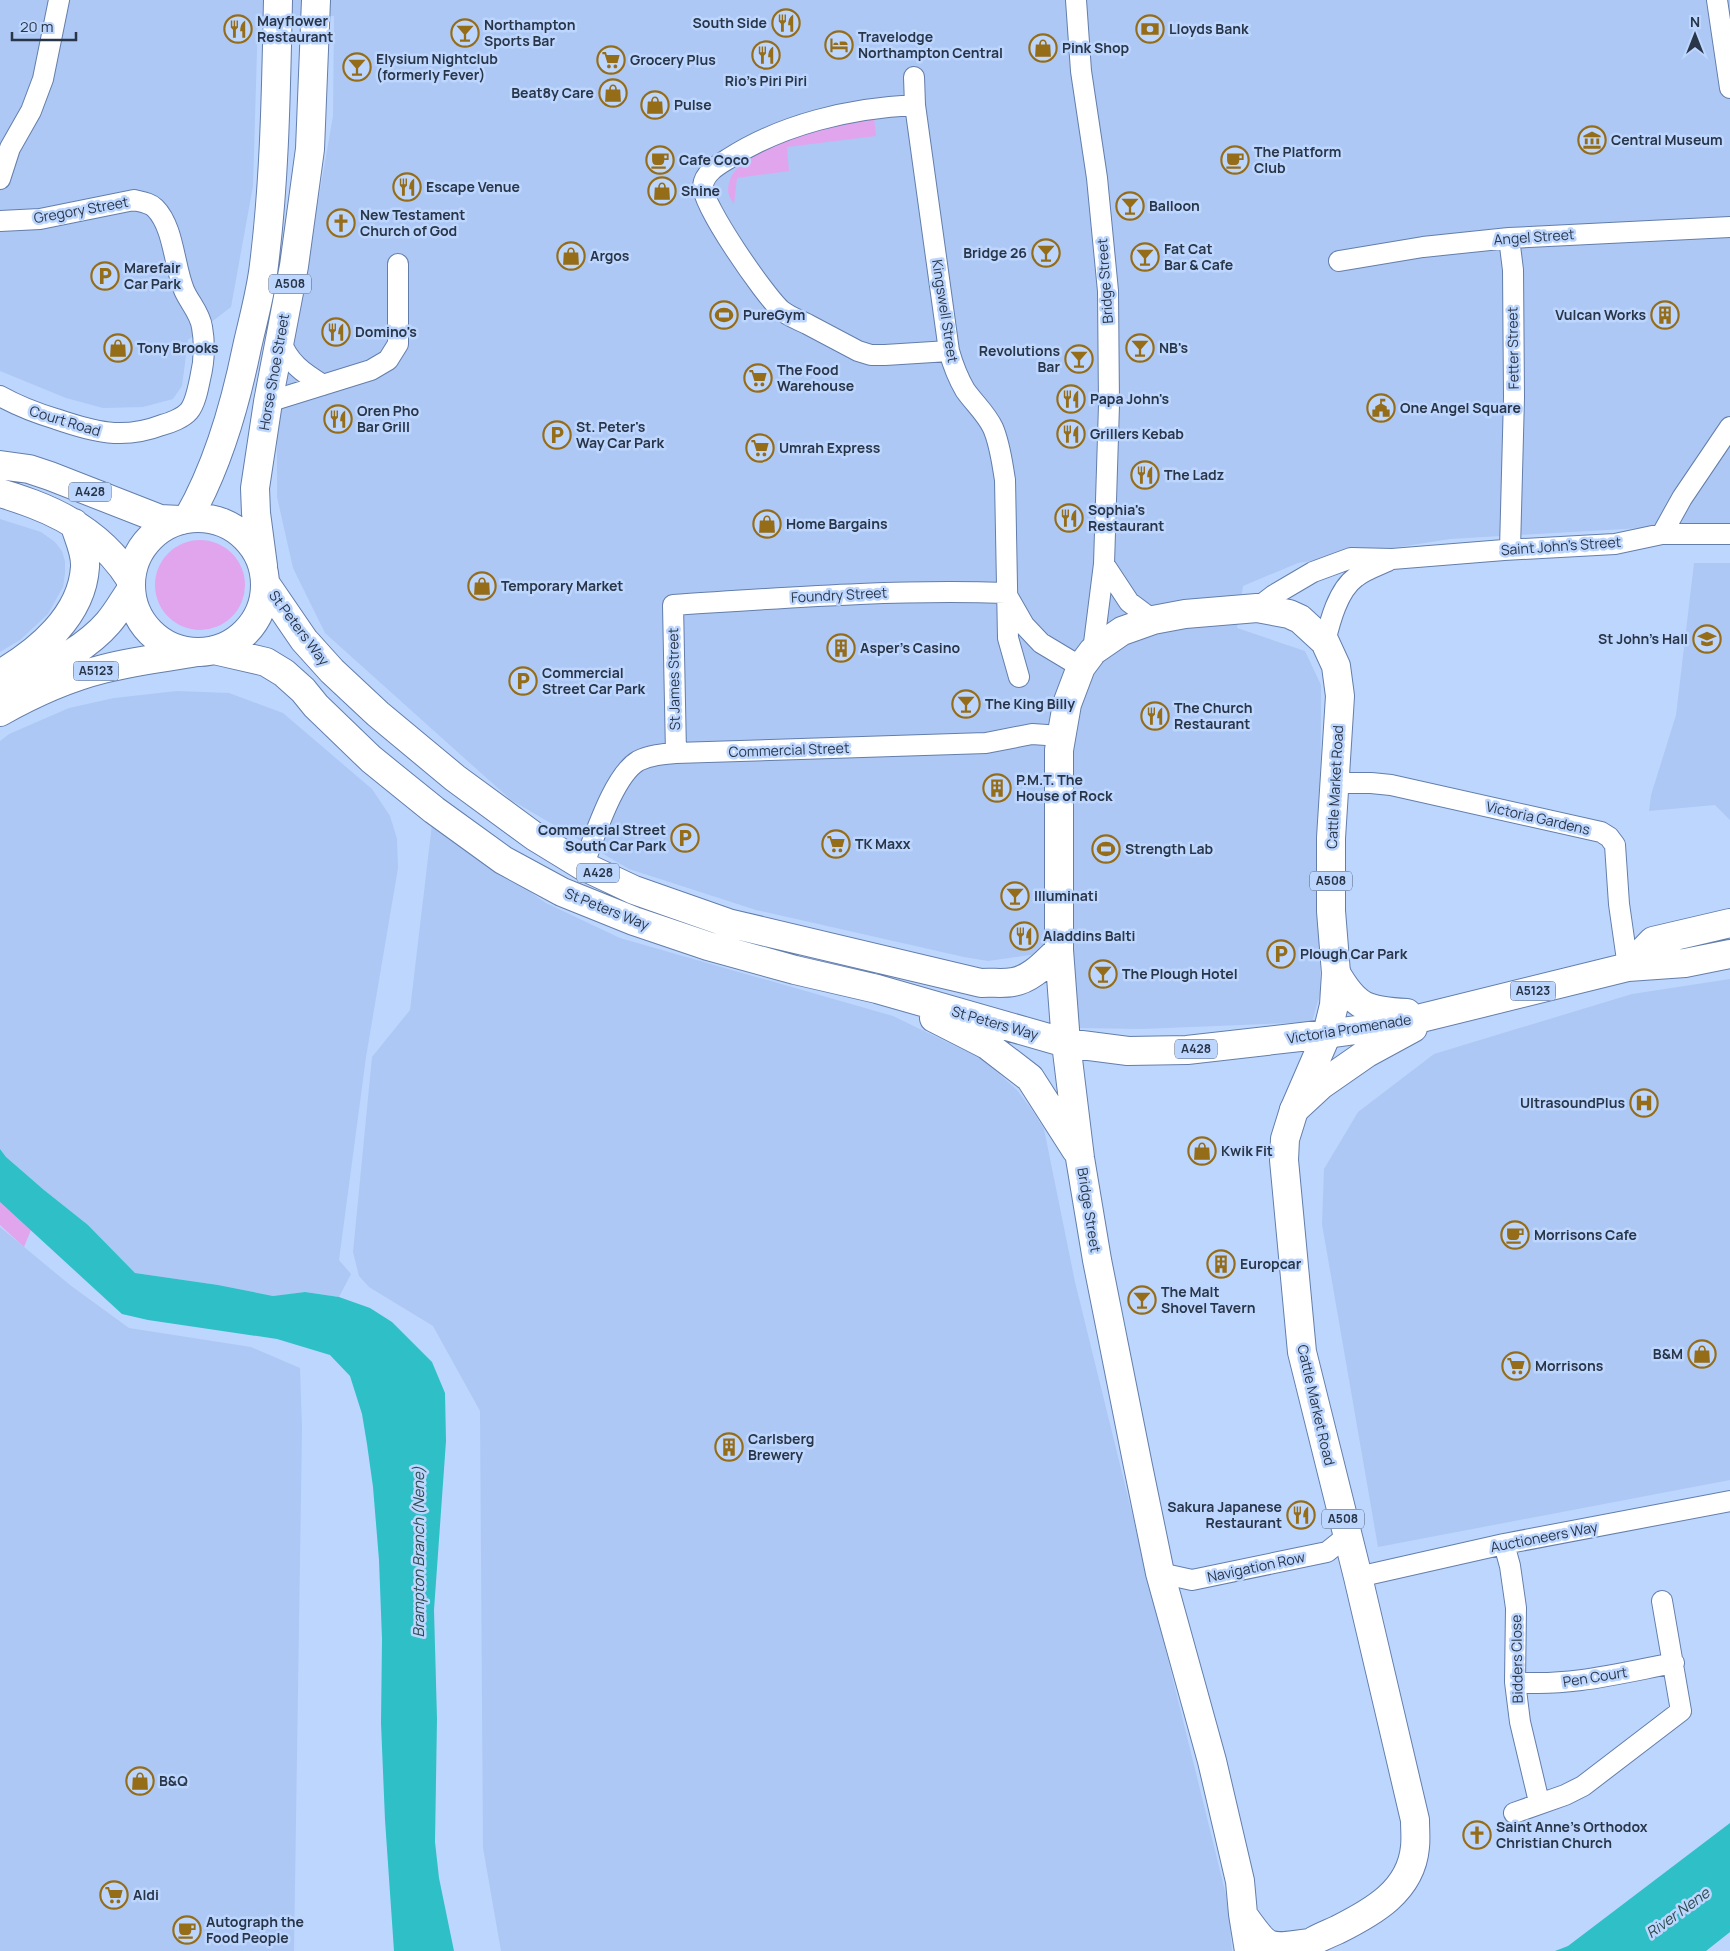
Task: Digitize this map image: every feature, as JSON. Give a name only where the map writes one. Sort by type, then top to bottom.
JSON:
[{"type":"main road","name":"A508","points":[[184,519],[202,494],[221,446],[239,384],[264,267],[274,160],[278,0]]},
{"type":"main road","name":"Horse Shoe Street","points":[[264,574],[256,514],[255,488],[268,402],[294,266],[310,148],[316,0]]},
{"type":"main road","name":"A428","points":[[0,465],[50,476],[160,518],[184,519]]},
{"type":"main road","name":"A428","points":[[0,494],[45,509],[74,523],[92,536],[112,555],[130,585]]},
{"type":"main road","points":[[197,517],[219,521],[238,530],[252,545],[264,574],[262,606],[248,630],[229,644],[206,651],[181,650],[164,643],[149,631],[138,616],[130,585],[137,555],[149,538],[164,527],[184,519],[197,517]]},
{"type":"main road","points":[[0,674],[24,660],[63,622],[77,598],[85,568],[84,553],[74,523]]},
{"type":"main road","name":"St Peters Way","points":[[264,574],[310,646],[332,671],[378,714],[455,778],[534,836],[583,866],[634,890],[728,923],[981,983],[1014,982],[1027,977],[1037,971],[1059,950]]},
{"type":"main road","name":"A5123","points":[[0,694],[72,652],[107,624],[130,585]]},
{"type":"main road","name":"A508","points":[[1087,659],[1122,631],[1152,620],[1185,614],[1257,608]]},
{"type":"main road","name":"Cattle Market Road","points":[[1257,608],[1288,614],[1300,619],[1325,642],[1336,666],[1340,696],[1331,838],[1331,911],[1336,973],[1334,1005],[1327,1034],[1294,1110],[1286,1139],[1284,1160],[1302,1352],[1358,1577],[1415,1820],[1415,1848],[1410,1869],[1398,1889],[1381,1905],[1305,1947]]},
{"type":"main road","name":"St Peters Way","points":[[206,651],[266,662],[284,674],[371,759],[434,810],[503,860],[562,892],[634,921],[708,946],[795,970],[877,989],[1066,1043]]},
{"type":"main road","name":"A5123","points":[[0,712],[56,684],[103,669],[206,651]]},
{"type":"main road","name":"Bridge Street","points":[[1087,659],[1067,704],[1059,750],[1059,950],[1066,1043],[1080,1158],[1097,1260],[1160,1573]]},
{"type":"main road","name":"Victoria Promenade","points":[[1628,966],[1653,942],[1730,923]]},
{"type":"main road","name":"Victoria Promenade","points":[[1066,1043],[1128,1051],[1187,1050],[1327,1034],[1393,1025],[1628,966],[1685,963],[1730,954]]},
{"type":"main road","name":"A5123","points":[[1336,973],[1353,999],[1371,1010],[1438,1014]]},
{"type":"main road","points":[[877,989],[987,1045],[1012,1062],[1030,1078],[1080,1158]]},
{"type":"main road","name":"A5123","points":[[1294,1110],[1321,1085],[1367,1053],[1438,1014]]},
{"type":"main road","name":"A508","points":[[1160,1573],[1216,1780],[1240,1881],[1243,1914],[1250,1951]]},
{"type":"main road","name":"A508","points":[[1243,1914],[1262,1941],[1273,1947],[1305,1947]]},
{"type":"street","points":[[0,179],[5,141],[30,111],[43,79],[59,0]]},
{"type":"street","name":"Bridge Street","points":[[1076,0],[1081,71],[1097,178],[1108,291],[1109,405],[1104,564],[1087,659]]},
{"type":"street","points":[[1717,0],[1730,88]]},
{"type":"street","name":"Kingswell Street","points":[[914,77],[915,105],[949,351],[954,369],[966,391],[992,426],[998,443],[1005,480],[1008,638],[1019,677]]},
{"type":"street","points":[[915,105],[894,106],[794,126],[742,150],[707,175],[702,186],[707,200],[746,268],[781,310],[858,351],[871,355],[949,351]]},
{"type":"street","name":"Gregory Street","points":[[0,221],[40,219],[134,200],[154,207],[161,215],[171,242],[184,290],[202,325],[203,366],[198,391],[189,411]]},
{"type":"street","name":"Angel Street","points":[[1339,261],[1423,247],[1509,238],[1730,227]]},
{"type":"street","name":"Fetter Street","points":[[1509,238],[1513,270],[1514,397],[1510,549]]},
{"type":"street","points":[[268,402],[371,370],[388,360],[398,344],[398,264]]},
{"type":"street","points":[[280,340],[286,355],[302,372],[323,385]]},
{"type":"street","name":"Court Road","points":[[0,396],[20,407],[89,431],[113,434],[144,432],[170,423],[189,411]]},
{"type":"street","points":[[1662,534],[1682,498],[1730,428]]},
{"type":"street","name":"Saint John's Street","points":[[1257,608],[1274,595],[1313,572],[1351,558],[1392,559],[1510,549],[1615,544],[1662,534],[1730,534]]},
{"type":"street","name":"Saint John's Street","points":[[1325,642],[1334,611],[1341,596],[1354,578],[1392,559]]},
{"type":"street","points":[[1104,564],[1129,602],[1152,620]]},
{"type":"street","name":"Foundry Street","points":[[672,606],[806,596],[962,592],[1006,593]]},
{"type":"street","name":"Kingswell Street","points":[[1006,593],[1024,626],[1040,643],[1087,659]]},
{"type":"street","name":"St James Street","points":[[672,606],[676,753]]},
{"type":"street","name":"Commercial Street","points":[[583,866],[616,786],[624,773],[640,760],[648,757],[676,753],[986,742],[1032,734],[1061,736]]},
{"type":"street","name":"Victoria Gardens","points":[[1334,783],[1371,783],[1391,786],[1601,832],[1609,837],[1615,845],[1618,904],[1628,966]]},
{"type":"street","name":"Auctioneers Way","points":[[1358,1577],[1504,1544],[1730,1500]]},
{"type":"street","name":"Navigation Row","points":[[1160,1573],[1192,1580],[1327,1552],[1347,1536]]},
{"type":"street","name":"Bidders Close","points":[[1504,1544],[1510,1566],[1516,1608],[1515,1682],[1520,1722],[1539,1802]]},
{"type":"street","points":[[1514,1813],[1583,1786],[1681,1711],[1662,1601]]},
{"type":"street","name":"Pen Court","points":[[1515,1682],[1540,1685],[1572,1682],[1674,1663]]},
{"type":"shaded area","points":[[0,0],[1730,0],[1730,525],[1693,525],[1450,539],[1298,563],[1243,586],[1237,628],[1305,651],[1321,685],[1320,994],[1312,1022],[1142,1029],[1077,1028],[1072,949],[988,961],[964,957],[756,910],[629,869],[511,800],[325,633],[293,568],[277,497],[277,436],[333,116],[334,16],[258,16],[253,186],[231,307],[188,340],[182,386],[173,399],[143,407],[103,408],[66,398],[0,371]]},
{"type":"shaded area","points":[[874,117],[876,136],[787,147],[789,171],[737,178],[734,204],[730,199],[729,183],[736,169],[751,157],[770,146],[816,130]]},
{"type":"shaded area","points":[[0,519],[41,532],[55,542],[62,551],[65,561],[65,573],[63,587],[48,614],[20,640],[0,652]]},
{"type":"shaded area","points":[[200,540],[217,543],[232,553],[242,568],[245,585],[242,602],[232,617],[217,627],[200,630],[183,627],[168,617],[158,602],[155,585],[158,568],[168,553],[183,543]]},
{"type":"shaded area","name":"St John's Hall","points":[[1694,563],[1730,563],[1730,820],[1715,805],[1649,811],[1651,795],[1676,715]]},
{"type":"shaded area","points":[[177,691],[229,693],[283,713],[372,789],[390,816],[397,839],[398,868],[366,1057],[339,1260],[351,1274],[339,1297],[305,1292],[273,1296],[218,1285],[135,1273],[88,1225],[44,1190],[6,1157],[0,1149],[0,741],[9,734],[69,708],[114,698]]},
{"type":"shaded area","points":[[432,824],[546,903],[620,938],[893,1016],[984,1060],[1017,1090],[1032,1110],[1044,1129],[1075,1282],[1228,1903],[1232,1951],[501,1951],[483,1848],[480,1411],[433,1326],[369,1287],[359,1276],[353,1252],[372,1057],[410,1010]]},
{"type":"shaded area","points":[[1730,979],[1730,1480],[1378,1547],[1322,1224],[1324,1169],[1358,1112],[1434,1054],[1632,994]]},
{"type":"shaded area","points":[[0,1202],[31,1230],[24,1247],[0,1225]]},
{"type":"shaded area","points":[[0,1227],[70,1285],[129,1328],[251,1347],[300,1368],[302,1428],[294,1951],[0,1951]]},
{"type":"water","name":"Brampton Branch (Nene)","points":[[0,1149],[6,1157],[44,1190],[88,1225],[135,1273],[218,1285],[273,1296],[305,1292],[339,1297],[370,1308],[392,1322],[432,1362],[445,1393],[446,1441],[434,1610],[437,1719],[435,1842],[439,1878],[454,1951],[394,1951],[385,1820],[381,1723],[382,1639],[379,1560],[373,1487],[367,1444],[362,1414],[350,1376],[330,1355],[277,1339],[148,1320],[122,1314],[0,1202]]},
{"type":"water","name":"River Nene","points":[[1730,1823],[1730,1932],[1706,1951],[1555,1951],[1568,1946]]},
{"type":"place","name":"South Side","points":[[786,23]]},
{"type":"place","name":"Mayflower Restaurant","points":[[238,29]]},
{"type":"place","name":"Lloyds Bank","points":[[1150,29]]},
{"type":"place","name":"Northampton Sports Bar","points":[[465,33]]},
{"type":"place","name":"Travelodge Northampton Central","points":[[839,45]]},
{"type":"place","name":"Pink Shop","points":[[1043,48]]},
{"type":"place","name":"Rio's Piri Piri","points":[[766,55]]},
{"type":"place","name":"Grocery Plus","points":[[611,60]]},
{"type":"place","name":"Elysium Nightclub (formerly Fever)","points":[[357,67]]},
{"type":"place","name":"Beat8y Care","points":[[613,93]]},
{"type":"place","name":"Pulse","points":[[655,105]]},
{"type":"place","name":"Central Museum","points":[[1592,140]]},
{"type":"place","name":"Cafe Coco","points":[[660,160]]},
{"type":"place","name":"The Platform Club","points":[[1235,160]]},
{"type":"place","name":"Escape Venue","points":[[407,187]]},
{"type":"place","name":"Shine","points":[[662,191]]},
{"type":"place","name":"Balloon","points":[[1130,206]]},
{"type":"place","name":"New Testament Church of God","points":[[341,223]]},
{"type":"place","name":"Bridge 26","points":[[1046,253]]},
{"type":"place","name":"Argos","points":[[571,256]]},
{"type":"place","name":"Fat Cat Bar & Cafe","points":[[1145,257]]},
{"type":"place","name":"Marefair Car Park","points":[[105,276]]},
{"type":"place","name":"PureGym","points":[[724,315]]},
{"type":"place","name":"Vulcan Works","points":[[1665,315]]},
{"type":"place","name":"Domino's","points":[[336,332]]},
{"type":"place","name":"Tony Brooks","points":[[118,348]]},
{"type":"place","name":"NB's","points":[[1140,348]]},
{"type":"place","name":"Revolutions Bar","points":[[1079,359]]},
{"type":"place","name":"The Food Warehouse","points":[[758,378]]},
{"type":"place","name":"Papa John's","points":[[1071,399]]},
{"type":"place","name":"One Angel Square","points":[[1381,408]]},
{"type":"place","name":"Oren Pho Bar Grill","points":[[338,419]]},
{"type":"place","name":"Grillers Kebab","points":[[1071,434]]},
{"type":"place","name":"St. Peter's Way Car Park","points":[[557,435]]},
{"type":"place","name":"Umrah Express","points":[[760,448]]},
{"type":"place","name":"The Ladz","points":[[1145,475]]},
{"type":"place","name":"Sophia's Restaurant","points":[[1069,518]]},
{"type":"place","name":"Home Bargains","points":[[767,524]]},
{"type":"place","name":"Temporary Market","points":[[482,586]]},
{"type":"place","name":"St John's Hall","points":[[1707,639]]},
{"type":"place","name":"Asper's Casino","points":[[841,648]]},
{"type":"place","name":"Commercial Street Car Park","points":[[523,681]]},
{"type":"place","name":"The King Billy","points":[[966,704]]},
{"type":"place","name":"The Church Restaurant","points":[[1155,716]]},
{"type":"place","name":"P.M.T. The House of Rock","points":[[997,788]]},
{"type":"place","name":"Commercial Street South Car Park","points":[[685,838]]},
{"type":"place","name":"TK Maxx","points":[[836,844]]},
{"type":"place","name":"Strength Lab","points":[[1106,849]]},
{"type":"place","name":"Illuminati","points":[[1015,896]]},
{"type":"place","name":"Aladdins Balti","points":[[1024,936]]},
{"type":"place","name":"Plough Car Park","points":[[1281,954]]},
{"type":"place","name":"The Plough Hotel","points":[[1103,974]]},
{"type":"place","name":"UltrasoundPlus","points":[[1644,1103]]},
{"type":"place","name":"Kwik Fit","points":[[1202,1151]]},
{"type":"place","name":"Morrisons Cafe","points":[[1515,1235]]},
{"type":"place","name":"Europcar","points":[[1221,1264]]},
{"type":"place","name":"The Malt Shovel Tavern","points":[[1142,1300]]},
{"type":"place","name":"B&M","points":[[1702,1354]]},
{"type":"place","name":"Morrisons","points":[[1516,1366]]},
{"type":"place","name":"Carlsberg Brewery","points":[[729,1447]]},
{"type":"place","name":"Sakura Japanese Restaurant","points":[[1301,1515]]},
{"type":"place","name":"B&Q","points":[[140,1781]]},
{"type":"place","name":"Saint Anne's Orthodox Christian Church","points":[[1477,1835]]},
{"type":"place","name":"Aldi","points":[[114,1895]]},
{"type":"place","name":"Autograph the Food People","points":[[187,1930]]}]
